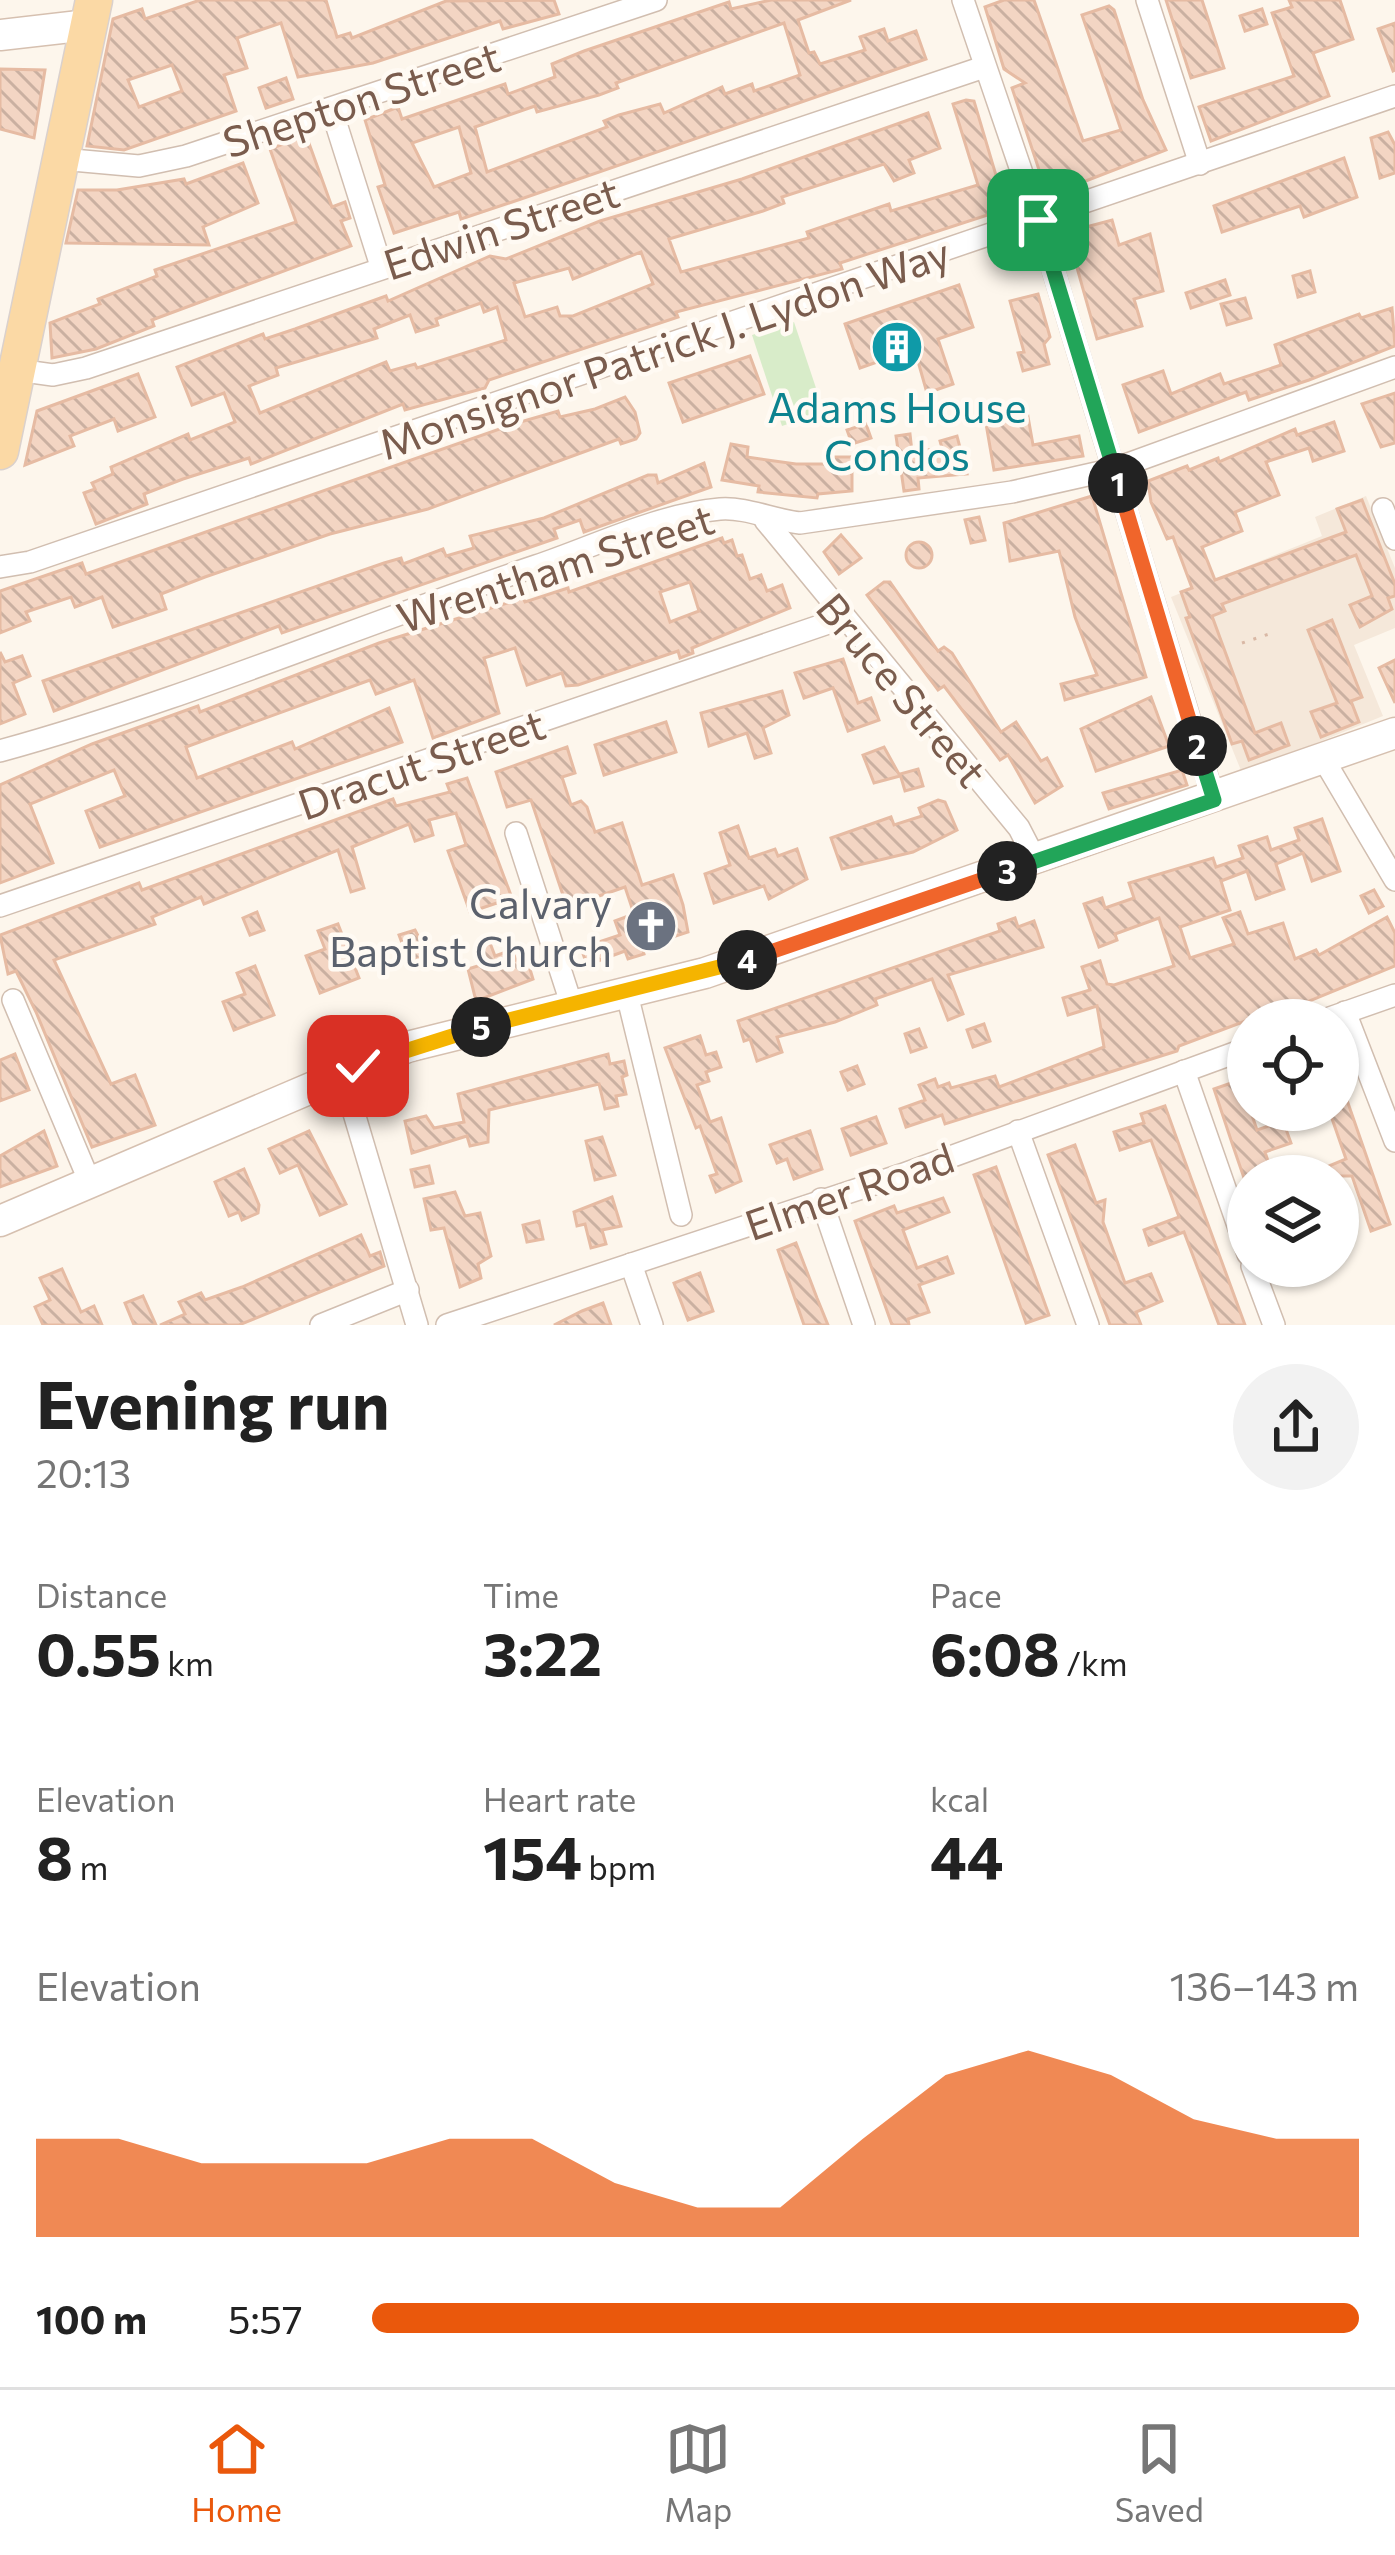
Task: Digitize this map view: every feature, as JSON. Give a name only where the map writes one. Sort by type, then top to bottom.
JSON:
[{"type":"main road","points":[[0,35],[98,8],[1,441]]},
{"type":"main road","points":[[0,1221],[426,1041],[705,973],[1214,800],[1395,733]]},
{"type":"street","name":"Shepton Street","points":[[61,159],[139,166],[332,111],[656,0]]},
{"type":"street","points":[[963,0],[1038,220],[1214,800]]},
{"type":"street","points":[[1147,0],[1200,164]]},
{"type":"street","name":"Edwin Street","points":[[17,370],[69,373],[984,67]]},
{"type":"street","name":"Monsignor Patrick J. Lydon Way","points":[[0,567],[46,557],[1395,96]]},
{"type":"street","points":[[332,111],[381,266]]},
{"type":"street","name":"Wrentham Street","points":[[0,752],[322,646],[474,587],[691,514],[738,510],[765,520],[855,517],[1114,470],[1395,368]]},
{"type":"street","points":[[1383,508],[1395,539]]},
{"type":"street","name":"Bruce Street","points":[[765,520],[1018,828],[1036,861]]},
{"type":"street","name":"Dracut Street","points":[[0,906],[842,618]]},
{"type":"street","points":[[1324,760],[1395,880]]},
{"type":"street","points":[[516,833],[572,1006]]},
{"type":"street","points":[[627,994],[681,1215]]},
{"type":"street","points":[[1359,1007],[1395,995]]},
{"type":"street","points":[[13,1000],[91,1185]]},
{"type":"street","name":"Elmer Road","points":[[447,1325],[1227,1056]]},
{"type":"street","points":[[1359,1067],[1395,1141]]},
{"type":"street","points":[[1184,1071],[1227,1194]]},
{"type":"street","points":[[342,1073],[417,1325]]},
{"type":"street","points":[[1018,1131],[1088,1325]]},
{"type":"street","points":[[821,1198],[864,1325]]},
{"type":"street","points":[[631,1264],[652,1325]]},
{"type":"street","points":[[1260,1287],[1274,1325]]},
{"type":"street","points":[[321,1325],[408,1290]]},
{"type":"path","points":[[1242,643],[1269,634]]},
{"type":"shaded area","points":[[1366,496],[1395,568],[1395,628],[1354,645],[1383,716],[1242,773],[1171,597],[1322,536],[1315,517]]},
{"type":"green space","points":[[794,322],[824,412],[782,426],[752,335]]},
{"type":"building","points":[[200,0],[326,0],[337,37],[350,33],[352,38],[446,1],[554,0],[559,14],[503,29],[500,21],[373,63],[298,77],[281,23],[237,38],[247,68],[224,75],[236,111],[124,150],[87,146],[113,19],[142,9],[145,19]],"holes":[[[172,65],[182,91],[139,107],[128,80]]]},
{"type":"building","points":[[771,0],[851,0],[798,20],[809,53],[814,52],[820,64],[865,50],[860,37],[884,29],[888,41],[916,31],[926,59],[461,219],[459,212],[394,233],[378,187],[385,185],[365,120],[398,107],[402,119],[505,84],[508,94],[555,77],[552,64],[584,51],[729,2],[731,9]],"holes":[[[784,23],[800,75],[754,91],[752,84],[725,94],[722,87],[664,113],[660,104],[619,115],[604,121],[607,127],[487,172],[475,127],[535,106],[537,112],[599,95],[618,88],[616,83]],[[459,127],[471,173],[434,187],[412,143]]]},
{"type":"building","points":[[1004,0],[1034,0],[1083,141],[1121,130],[1082,15],[1109,6],[1114,10],[1143,100],[1166,150],[1052,194],[1046,191],[1012,88],[1025,83],[1004,69],[985,7]]},
{"type":"building","points":[[1166,0],[1202,0],[1224,68],[1191,78]]},
{"type":"building","points":[[1289,0],[1340,0],[1353,39],[1313,53],[1329,96],[1211,141],[1199,107],[1294,76],[1272,13],[1292,7]]},
{"type":"building","points":[[1262,9],[1267,24],[1245,31],[1240,16]]},
{"type":"building","points":[[1395,23],[1395,70],[1393,71],[1378,29]]},
{"type":"building","points":[[0,69],[45,70],[34,138],[0,129]]},
{"type":"building","points":[[286,78],[293,99],[266,108],[259,88]]},
{"type":"building","points":[[974,101],[1006,209],[840,263],[842,269],[676,312],[678,317],[489,380],[485,388],[405,410],[403,404],[251,464],[249,458],[183,479],[144,494],[147,504],[96,524],[84,493],[95,489],[92,483],[113,474],[111,467],[188,434],[190,440],[235,422],[224,393],[192,405],[177,367],[263,334],[265,339],[386,296],[388,301],[490,256],[506,259],[600,221],[742,179],[928,113],[940,148],[909,160],[914,173],[894,181],[884,164],[782,197],[784,203],[763,211],[669,239],[681,272],[809,238],[807,232],[889,204],[891,211],[978,185],[953,104]],"holes":[[[641,252],[653,284],[573,316],[560,316],[557,307],[525,317],[514,283],[569,268],[573,279]],[[481,303],[484,312],[497,307],[506,340],[417,368],[415,364],[390,371],[386,362],[260,413],[249,386],[278,375],[276,368],[377,338],[374,329],[410,315],[416,332],[438,325],[436,319]]]},
{"type":"building","points":[[1388,132],[1395,145],[1395,173],[1380,178],[1371,138]]},
{"type":"building","points":[[306,135],[332,207],[345,202],[350,218],[341,221],[351,246],[152,320],[154,326],[96,349],[52,358],[50,323],[157,276],[155,270],[296,222],[270,149]]},
{"type":"building","points":[[1344,158],[1357,197],[1304,217],[1300,206],[1222,232],[1214,206]]},
{"type":"building","points":[[243,163],[258,203],[203,227],[209,245],[66,243],[78,190],[117,190],[184,179],[186,184]]},
{"type":"building","points":[[1112,220],[1119,245],[1150,234],[1163,291],[1134,299],[1142,326],[1097,339],[1067,232]]},
{"type":"building","points":[[1310,271],[1315,292],[1298,297],[1293,276]]},
{"type":"building","points":[[1225,280],[1230,295],[1191,308],[1186,293]]},
{"type":"building","name":"Adams House Condos","points":[[959,285],[973,327],[938,339],[953,384],[927,393],[912,340],[899,343],[900,354],[860,368],[845,324]]},
{"type":"building","points":[[1038,294],[1050,337],[1044,344],[1049,364],[1023,371],[1018,353],[1024,352],[1010,301]]},
{"type":"building","points":[[1245,298],[1251,318],[1227,325],[1221,304]]},
{"type":"building","points":[[1392,308],[1395,346],[1309,380],[1249,400],[1246,392],[1139,432],[1123,385],[1163,371],[1171,394],[1220,374],[1224,384],[1281,365],[1275,345],[1359,314],[1361,318]]},
{"type":"building","points":[[750,356],[764,394],[683,422],[669,383]]},
{"type":"building","points":[[138,374],[155,417],[118,431],[114,419],[70,436],[74,446],[25,465],[37,411]]},
{"type":"building","points":[[1395,393],[1395,443],[1381,447],[1362,404]]},
{"type":"building","points":[[625,397],[635,412],[640,433],[636,439],[621,444],[619,439],[428,509],[330,534],[205,577],[161,594],[166,609],[113,627],[102,597],[75,607],[71,597],[26,612],[30,621],[0,633],[0,591],[82,563],[86,574],[517,423],[558,411],[560,417],[595,409]]},
{"type":"building","points":[[1027,411],[1033,445],[1079,436],[1083,456],[994,470],[985,418]]},
{"type":"building","points":[[1334,422],[1344,451],[1313,461],[1309,448],[1266,462],[1279,495],[1235,512],[1242,531],[1202,547],[1215,580],[1346,532],[1337,509],[1362,500],[1395,584],[1395,596],[1388,598],[1392,609],[1360,627],[1350,605],[1372,596],[1356,555],[1222,604],[1225,611],[1212,616],[1255,733],[1281,723],[1289,745],[1249,760],[1242,741],[1232,744],[1186,618],[1190,617],[1181,592],[1192,588],[1173,537],[1167,539],[1151,502],[1148,481],[1187,466],[1189,470],[1218,458],[1219,462],[1295,429],[1297,435]]},
{"type":"building","points":[[866,424],[871,438],[852,444],[847,430]]},
{"type":"building","points":[[910,434],[912,452],[942,448],[940,441],[957,436],[967,474],[918,478],[919,489],[904,491],[896,436]]},
{"type":"building","points":[[731,444],[748,447],[747,457],[796,464],[833,464],[833,457],[852,457],[852,491],[818,494],[817,498],[758,492],[759,486],[722,480]]},
{"type":"building","points":[[704,463],[711,487],[584,532],[580,520],[554,529],[557,538],[282,633],[279,626],[54,711],[43,681],[384,563],[401,558],[403,564],[443,549],[446,556],[474,548],[470,536],[544,518],[648,475],[656,475],[658,483]]},
{"type":"building","points":[[1092,496],[1146,677],[1065,700],[1061,684],[1097,675],[1075,617],[1059,551],[1010,561],[1004,523]]},
{"type":"building","points":[[979,517],[985,540],[971,543],[965,520]]},
{"type":"building","points":[[841,535],[861,558],[839,574],[824,552]]},
{"type":"building","points":[[722,538],[724,543],[732,540],[750,579],[761,575],[767,591],[782,585],[790,608],[692,648],[693,653],[680,658],[678,651],[578,685],[566,686],[562,673],[527,685],[515,648],[484,658],[499,713],[433,738],[414,680],[376,694],[370,680],[186,747],[197,778],[292,742],[295,749],[389,708],[402,742],[100,847],[86,811],[125,796],[114,770],[30,804],[53,863],[0,883],[0,785],[92,744],[198,706],[200,712],[379,643],[523,598],[525,602],[568,588],[569,592]],"holes":[[[690,582],[699,611],[670,622],[660,592]]]},
{"type":"building","points":[[919,542],[932,555],[919,568],[906,555]]},
{"type":"building","points":[[890,582],[938,651],[944,647],[952,653],[1001,732],[1016,722],[1041,761],[1047,758],[1062,786],[1035,803],[1008,755],[1000,760],[944,686],[938,690],[867,595]]},
{"type":"building","points":[[1332,620],[1362,697],[1351,701],[1359,722],[1321,737],[1311,712],[1337,703],[1308,630]]},
{"type":"building","points":[[0,652],[5,662],[22,656],[30,676],[13,683],[25,714],[0,724]]},
{"type":"building","points":[[843,659],[858,703],[871,698],[879,720],[848,731],[833,688],[804,698],[795,673]]},
{"type":"building","points":[[1395,660],[1395,703],[1379,668]]},
{"type":"building","points":[[782,691],[789,715],[763,728],[771,753],[755,758],[747,733],[709,746],[701,713]]},
{"type":"building","points":[[1151,697],[1169,746],[1096,771],[1081,729]]},
{"type":"building","points":[[666,722],[676,752],[604,775],[595,745]]},
{"type":"building","points":[[567,747],[575,773],[562,777],[571,805],[581,801],[587,807],[595,832],[622,823],[642,885],[673,875],[688,932],[642,947],[644,954],[628,959],[625,951],[587,965],[581,948],[620,935],[615,921],[634,914],[625,887],[567,907],[531,800],[507,807],[496,772]]},
{"type":"building","points":[[884,747],[900,776],[874,783],[863,755]]},
{"type":"building","points":[[918,769],[923,786],[905,791],[900,774]]},
{"type":"building","points":[[1182,770],[1187,785],[1109,809],[1103,793]]},
{"type":"building","points":[[467,778],[512,898],[470,912],[448,851],[466,845],[456,813],[429,820],[433,835],[415,841],[409,824],[352,847],[364,888],[351,892],[338,850],[204,904],[201,897],[152,917],[155,924],[54,960],[111,1084],[135,1075],[155,1125],[92,1147],[36,1012],[16,971],[8,974],[0,935],[139,883],[142,890],[393,799],[396,806],[450,792],[447,784]]},
{"type":"building","points":[[945,802],[957,830],[913,852],[842,869],[831,838],[891,817],[894,825],[922,816],[919,808]]},
{"type":"building","points":[[1322,819],[1340,871],[1312,881],[1303,853],[1276,864],[1284,889],[1256,899],[1247,871],[1221,881],[1230,910],[1180,927],[1190,958],[1234,944],[1223,918],[1240,912],[1248,934],[1283,923],[1295,959],[1316,950],[1319,955],[1387,917],[1395,933],[1395,966],[1314,999],[1227,999],[1227,1028],[1179,1046],[1177,1051],[945,1124],[942,1115],[906,1127],[900,1109],[925,1100],[919,1085],[935,1079],[938,1087],[949,1083],[951,1088],[995,1076],[999,1087],[1104,1047],[1097,1006],[1068,1015],[1063,998],[1090,990],[1082,967],[1100,961],[1107,984],[1114,985],[1174,966],[1159,918],[1115,934],[1117,940],[1099,947],[1084,904],[1102,898],[1105,908],[1134,898],[1129,883],[1213,858],[1216,867],[1243,858],[1239,846],[1267,837],[1271,850],[1299,840],[1295,828]]},
{"type":"building","points":[[738,826],[749,858],[775,849],[778,856],[797,849],[807,879],[769,899],[764,886],[714,903],[705,874],[730,865],[720,833]]},
{"type":"building","points":[[1374,890],[1383,906],[1369,913],[1361,896]]},
{"type":"building","points":[[257,912],[264,930],[250,935],[243,918]]},
{"type":"building","points":[[1015,918],[1018,927],[1034,921],[1043,947],[948,975],[963,1014],[948,1020],[932,979],[875,999],[877,1005],[835,1022],[777,1037],[782,1052],[757,1061],[750,1039],[744,1041],[738,1021],[1000,931],[998,924]]},
{"type":"building","points":[[338,924],[359,978],[320,993],[306,956],[325,949],[318,931]]},
{"type":"building","points":[[415,930],[428,955],[409,962],[399,935]]},
{"type":"building","points":[[490,943],[495,956],[512,950],[516,960],[526,956],[533,979],[476,1001],[468,969],[481,965],[475,950]]},
{"type":"building","points":[[255,966],[274,1015],[234,1030],[223,1002],[245,994],[237,973]]},
{"type":"building","points":[[984,1024],[990,1041],[973,1047],[967,1030]]},
{"type":"building","points":[[919,1029],[926,1047],[911,1052],[905,1034]]},
{"type":"building","points":[[700,1036],[706,1055],[716,1052],[721,1067],[706,1072],[709,1081],[697,1085],[710,1122],[721,1118],[741,1181],[716,1192],[710,1176],[717,1174],[700,1126],[696,1128],[665,1048]]},
{"type":"building","points":[[15,1054],[29,1090],[0,1101],[0,1060]]},
{"type":"building","points":[[608,1054],[610,1064],[624,1061],[627,1075],[622,1077],[626,1094],[616,1096],[618,1106],[605,1109],[599,1084],[489,1110],[488,1142],[470,1146],[467,1136],[412,1153],[405,1121],[426,1116],[434,1128],[464,1122],[458,1094]]},
{"type":"building","points":[[857,1066],[864,1084],[848,1090],[841,1072]]},
{"type":"building","points":[[1227,1084],[1227,1128],[1214,1089]]},
{"type":"building","points":[[1165,1106],[1227,1276],[1227,1287],[1231,1287],[1245,1325],[1219,1325],[1184,1232],[1149,1245],[1144,1230],[1179,1217],[1151,1140],[1120,1150],[1114,1132],[1144,1123],[1141,1114]]},
{"type":"building","points":[[876,1117],[886,1143],[851,1155],[842,1129]]},
{"type":"building","points":[[44,1131],[57,1166],[0,1187],[0,1156]]},
{"type":"building","points":[[309,1131],[346,1204],[320,1215],[298,1165],[280,1173],[269,1149]]},
{"type":"building","points":[[810,1131],[822,1169],[794,1179],[787,1159],[777,1163],[770,1145]]},
{"type":"building","points":[[1228,1131],[1287,1131],[1291,1143],[1266,1155],[1236,1155]]},
{"type":"building","points":[[1336,1131],[1358,1131],[1390,1224],[1371,1231],[1359,1196],[1359,1155],[1345,1155]]},
{"type":"building","points":[[602,1137],[615,1175],[595,1180],[586,1141]]},
{"type":"building","points":[[1075,1145],[1096,1203],[1105,1200],[1103,1222],[1125,1283],[1151,1274],[1162,1301],[1136,1312],[1141,1325],[1110,1325],[1093,1279],[1048,1155]]},
{"type":"building","points":[[429,1166],[433,1183],[415,1187],[411,1170]]},
{"type":"building","points":[[996,1167],[1049,1315],[1026,1323],[974,1175]]},
{"type":"building","points":[[244,1169],[259,1205],[258,1213],[242,1220],[239,1212],[229,1216],[215,1182]]},
{"type":"building","points":[[455,1192],[465,1216],[480,1213],[491,1256],[478,1264],[481,1278],[460,1287],[444,1228],[431,1230],[424,1199]]},
{"type":"building","points":[[612,1197],[621,1226],[602,1230],[606,1244],[591,1248],[585,1224],[577,1226],[574,1212]]},
{"type":"building","points":[[943,1198],[949,1212],[903,1230],[917,1268],[947,1257],[953,1273],[919,1285],[929,1312],[908,1319],[909,1325],[892,1325],[855,1221],[894,1206],[897,1213]]},
{"type":"building","points":[[539,1221],[543,1239],[527,1242],[523,1225]]},
{"type":"building","points":[[361,1235],[370,1256],[380,1252],[384,1266],[239,1325],[160,1325],[185,1314],[179,1302],[201,1293],[205,1300],[242,1287]]},
{"type":"building","points":[[796,1243],[828,1325],[804,1325],[778,1250]]},
{"type":"building","points":[[62,1269],[81,1312],[94,1306],[102,1325],[43,1325],[35,1307],[50,1300],[40,1278]]},
{"type":"building","points":[[700,1273],[713,1311],[688,1320],[674,1283]]},
{"type":"building","points":[[143,1296],[156,1325],[134,1325],[125,1303]]},
{"type":"building","points":[[603,1303],[611,1325],[554,1325],[582,1311]]},
{"type":"place","name":"Adams House Condos","points":[[897,347]]},
{"type":"place","name":"Calvary Baptist Church","points":[[651,926]]},
{"type":"route","points":[[358,1066],[446,1035],[705,973],[1214,800],[1038,220]]}]
